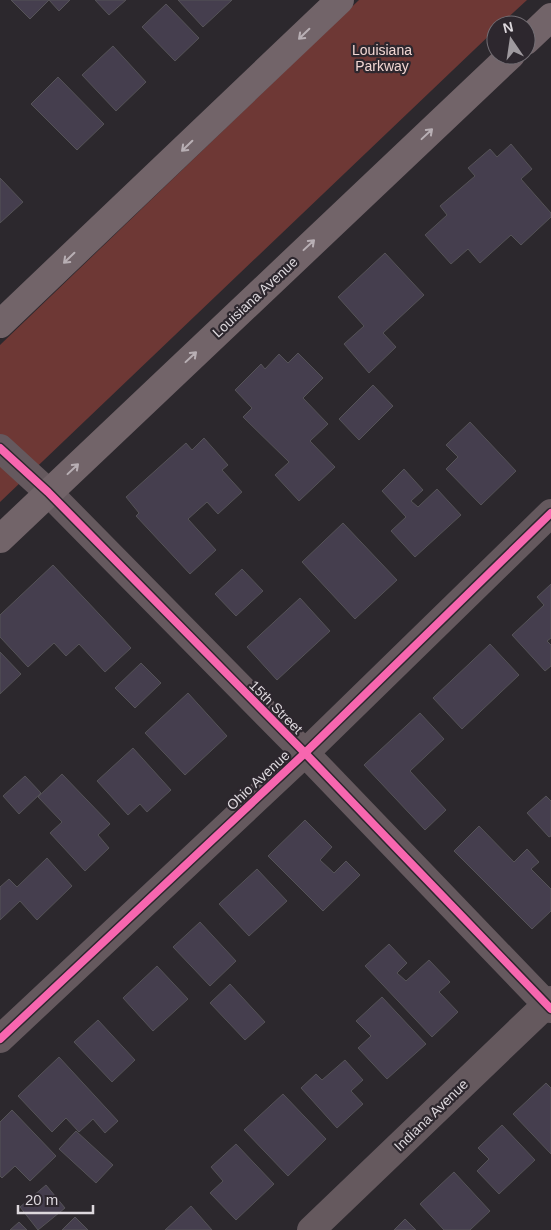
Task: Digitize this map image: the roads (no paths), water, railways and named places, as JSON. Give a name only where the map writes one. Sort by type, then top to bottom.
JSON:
[{"type":"main road","points":[[0,324],[340,0]]},
{"type":"main road","points":[[536,31],[551,17]]},
{"type":"main road","name":"Louisiana Avenue","points":[[0,539],[500,65]]},
{"type":"street","name":"15th Street","points":[[0,448],[48,492],[550,1005]]},
{"type":"street","name":"Ohio Avenue","points":[[0,1039],[305,753],[551,513]]},
{"type":"street","name":"Indiana Avenue","points":[[311,1230],[550,1005]]},
{"type":"park label","name":"Louisiana Parkway","points":[[382,58]]}]
